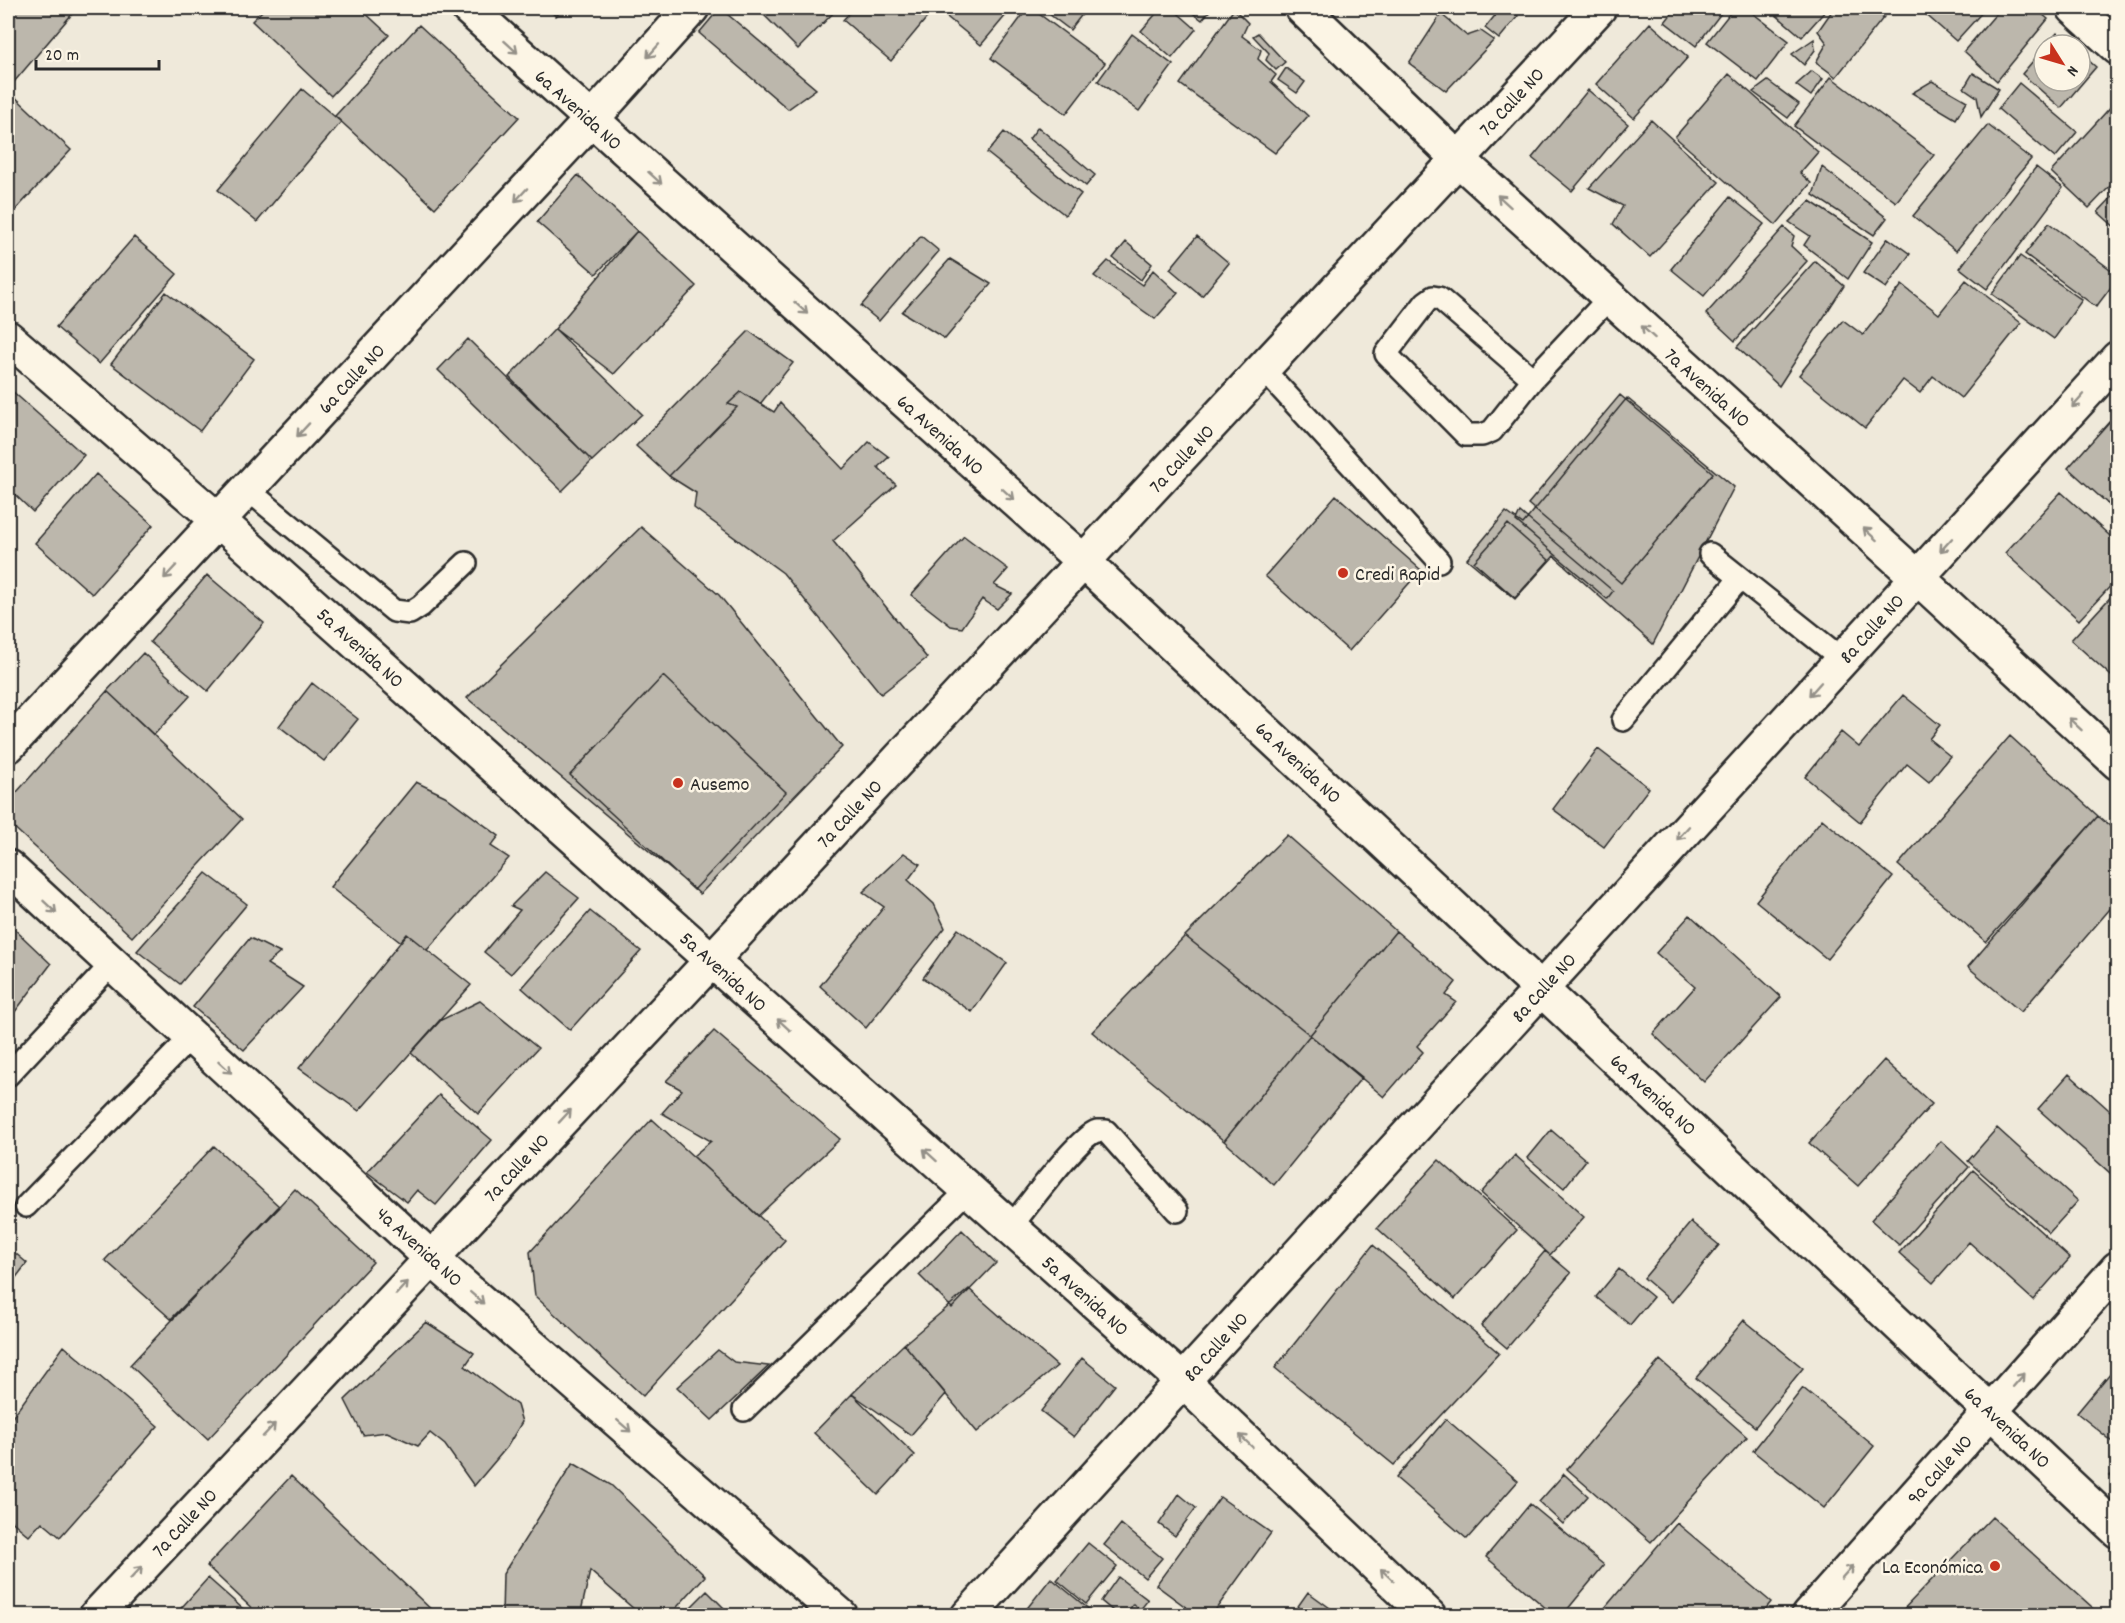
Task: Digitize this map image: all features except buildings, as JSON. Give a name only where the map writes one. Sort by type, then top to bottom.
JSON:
[{"type":"street","name":"6a Avenida NO","points":[[468,8],[1084,562],[2118,1531]]},
{"type":"street","name":"6a Calle NO","points":[[8,746],[591,120],[692,8]]},
{"type":"street","name":"7a Avenida NO","points":[[1302,8],[1458,159],[2118,763]]},
{"type":"street","name":"7a Calle NO","points":[[96,1616],[712,960],[1599,8]]},
{"type":"street","points":[[2074,8],[2118,48]]},
{"type":"street","name":"5a Avenida NO","points":[[8,338],[218,520],[1183,1381],[1429,1616]]},
{"type":"street","name":"8a Calle NO","points":[[968,1616],[2118,358]]},
{"type":"street","name":"4a Avenida NO","points":[[8,867],[431,1257],[841,1616]]},
{"type":"street","name":"9a Calle NO","points":[[1808,1616],[2118,1268]]},
{"type":"lane","points":[[1533,379],[1439,298],[1433,297],[1426,302],[1386,354],[1466,435],[1482,435],[1492,431],[1533,379],[1610,297]]},
{"type":"lane","points":[[1263,369],[1439,561]]},
{"type":"lane","points":[[247,489],[394,611],[410,613],[421,606],[466,563]]},
{"type":"lane","points":[[1710,554],[1842,659]]},
{"type":"lane","points":[[1623,720],[1740,578]]},
{"type":"lane","points":[[8,1075],[112,964]]},
{"type":"lane","points":[[26,1206],[191,1037]]},
{"type":"lane","points":[[1011,1227],[1087,1136],[1097,1131],[1106,1131],[1177,1211]]},
{"type":"lane","points":[[744,1410],[969,1189]]},
{"type":"place","name":"Credi Rapid","points":[[1343,573]]},
{"type":"place","name":"Ausemo","points":[[678,783]]},
{"type":"place","name":"La Económica","points":[[1995,1566]]}]
